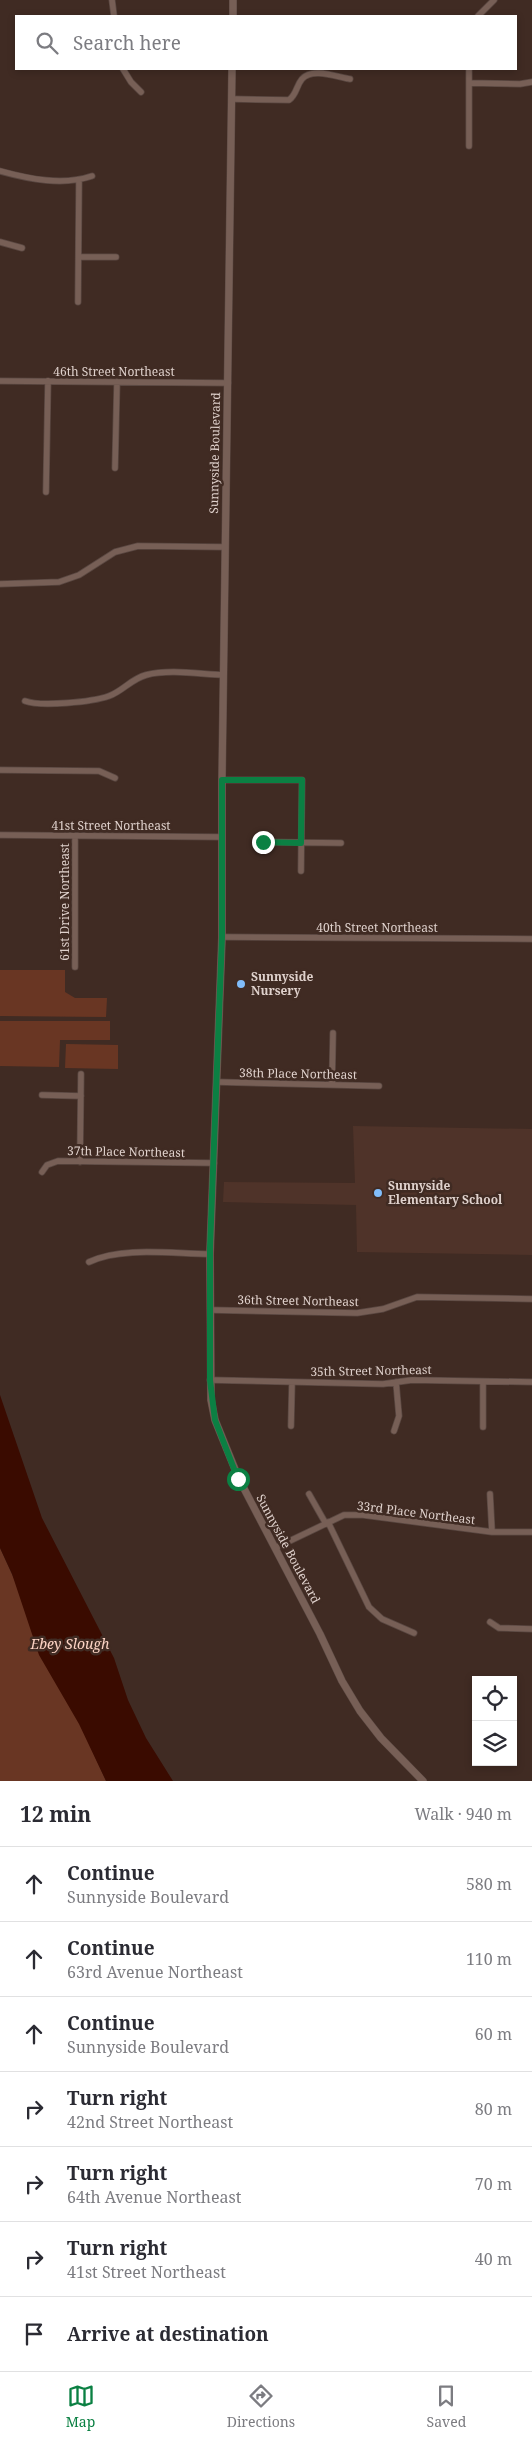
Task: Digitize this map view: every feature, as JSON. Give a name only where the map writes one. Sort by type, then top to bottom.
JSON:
[{"type":"street","points":[[112,0],[114,15]]},
{"type":"street","points":[[233,0],[233,15]]},
{"type":"street","points":[[479,15],[494,0]]},
{"type":"street","points":[[124,70],[130,82],[141,92]]},
{"type":"street","name":"Sunnyside Boulevard","points":[[232,70],[224,547],[222,937],[210,1254],[210,1380],[215,1420],[228,1456],[342,1681],[360,1711],[381,1738],[423,1781]]},
{"type":"street","points":[[469,70],[469,146]]},
{"type":"street","points":[[232,99],[289,100],[294,96],[302,79],[313,74],[350,79]]},
{"type":"street","points":[[469,83],[520,84],[532,82]]},
{"type":"street","points":[[0,171],[29,179],[79,181],[92,176]]},
{"type":"street","points":[[78,302],[79,181]]},
{"type":"street","points":[[0,242],[22,248]]},
{"type":"street","points":[[79,257],[116,256]]},
{"type":"street","name":"46th Street Northeast","points":[[0,381],[228,382]]},
{"type":"street","points":[[46,492],[48,382]]},
{"type":"street","points":[[115,468],[117,382]]},
{"type":"street","points":[[0,584],[59,582],[80,575],[115,552],[138,546],[224,547]]},
{"type":"street","points":[[25,701],[31,703],[54,703],[109,696],[131,681],[154,674],[223,675]]},
{"type":"street","points":[[0,770],[99,770],[116,778]]},
{"type":"street","points":[[222,780],[302,780],[301,871]]},
{"type":"street","name":"41st Street Northeast","points":[[0,836],[222,837]]},
{"type":"street","name":"61st Drive Northeast","points":[[75,967],[76,836]]},
{"type":"street","points":[[263,842],[341,844]]},
{"type":"street","name":"40th Street Northeast","points":[[222,937],[532,939]]},
{"type":"street","points":[[332,1033],[332,1084]]},
{"type":"street","points":[[80,1162],[81,1074]]},
{"type":"street","name":"38th Place Northeast","points":[[217,1082],[379,1086]]},
{"type":"street","points":[[42,1095],[81,1096]]},
{"type":"street","name":"37th Place Northeast","points":[[42,1172],[47,1165],[58,1161],[214,1163]]},
{"type":"street","points":[[89,1262],[102,1256],[118,1253],[210,1254]]},
{"type":"street","name":"36th Street Northeast","points":[[211,1310],[357,1313],[383,1309],[417,1297],[532,1299]]},
{"type":"street","name":"35th Street Northeast","points":[[210,1380],[532,1382]]},
{"type":"street","points":[[291,1426],[292,1382]]},
{"type":"street","points":[[394,1431],[399,1416],[396,1382]]},
{"type":"street","points":[[483,1382],[483,1427]]},
{"type":"street","points":[[309,1494],[327,1523],[370,1608],[382,1619],[414,1633]]},
{"type":"street","points":[[490,1494],[492,1532]]},
{"type":"street","name":"33rd Place Northeast","points":[[275,1548],[344,1515],[363,1515],[492,1532],[532,1532]]},
{"type":"street","points":[[490,1622],[499,1628],[532,1629]]},
{"type":"shaded area","points":[[0,970],[65,970],[65,992],[75,998],[107,998],[106,1017],[0,1016]]},
{"type":"shaded area","points":[[0,1021],[110,1021],[110,1040],[60,1040],[59,1067],[0,1066]]},
{"type":"shaded area","points":[[66,1044],[118,1045],[118,1069],[65,1068]]},
{"type":"shaded area","name":"Sunnyside Elementary School","points":[[353,1126],[532,1129],[532,1255],[357,1252],[356,1205],[223,1202],[224,1182],[355,1183]]},
{"type":"shaded area","points":[[0,1548],[106,1781],[0,1781]]},
{"type":"water","name":"Ebey Slough","points":[[0,1395],[42,1518],[114,1658],[128,1700],[146,1738],[173,1781],[106,1781],[79,1724],[39,1655],[12,1574],[0,1548]]},
{"type":"place","name":"Sunnyside Nursery","points":[[241,984]]},
{"type":"place","name":"Sunnyside Elementary School","points":[[378,1193]]},
{"type":"route","points":[[238,1479],[215,1420],[210,1380],[210,1248],[222,961],[222,780],[302,780],[301,843],[263,842]]}]
